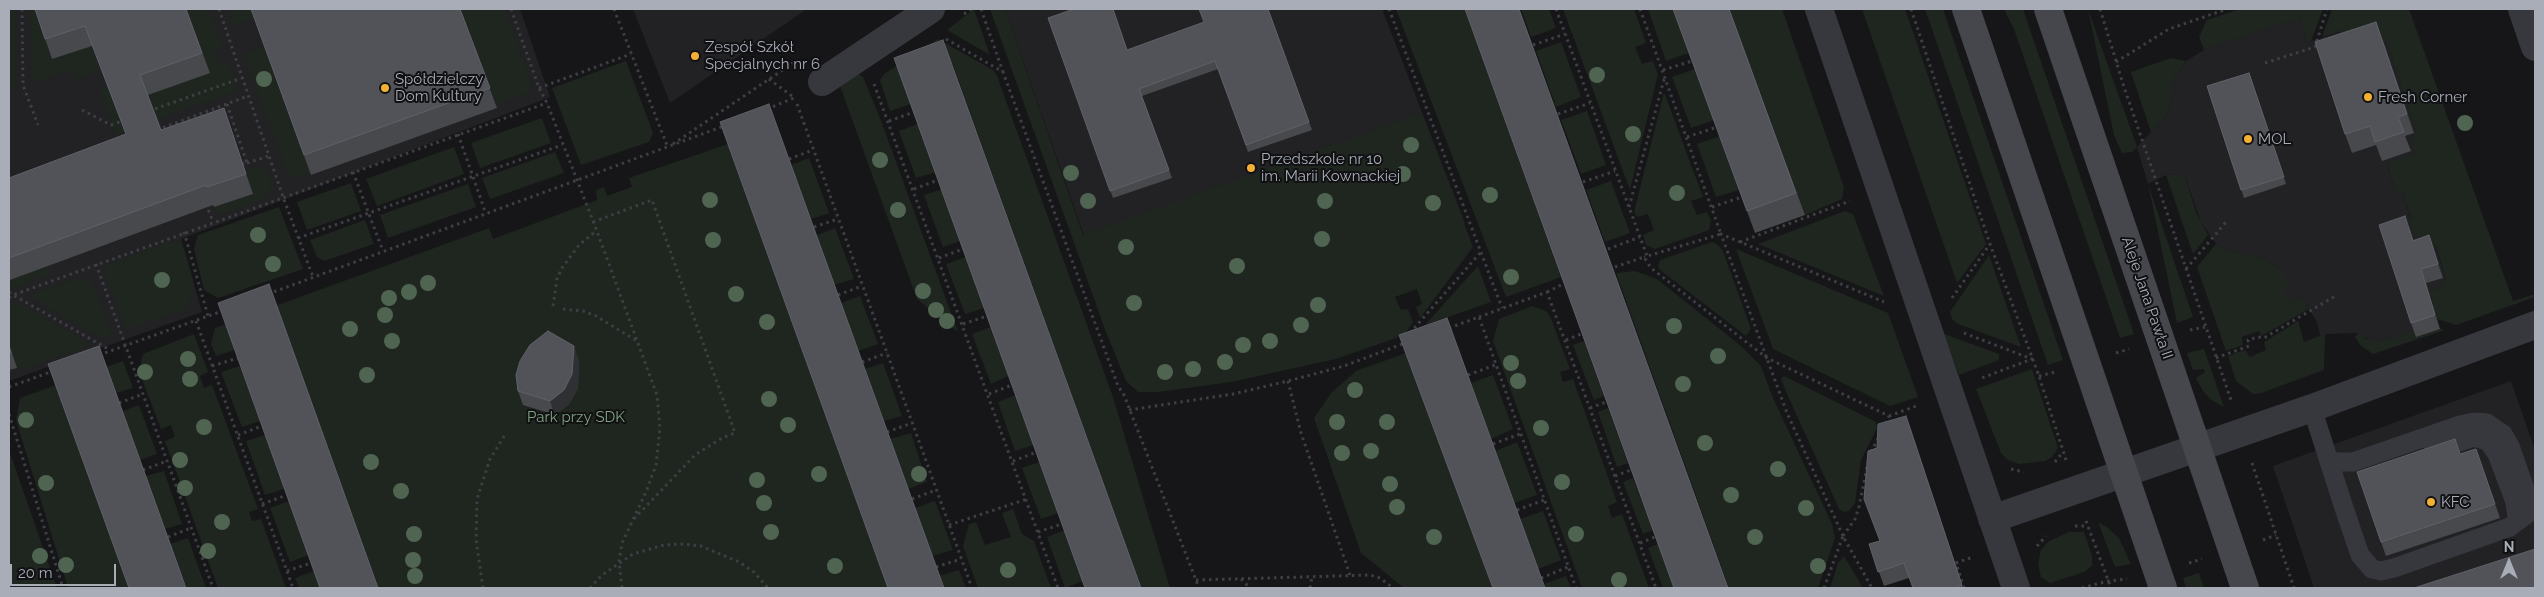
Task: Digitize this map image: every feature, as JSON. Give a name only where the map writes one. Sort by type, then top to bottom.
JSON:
[{"type":"main road","points":[[1966,9],[2160,580]]},
{"type":"main road","name":"Aleje Jana Pawła II","points":[[2048,9],[2245,588]]},
{"type":"street","points":[[822,82],[932,9]]},
{"type":"street","points":[[1819,9],[2016,588]]},
{"type":"street","points":[[2522,9],[2535,47]]},
{"type":"street","points":[[1992,519],[2196,446],[2242,433],[2312,408],[2535,325]]},
{"type":"lane","points":[[2312,408],[2328,458],[2360,555],[2372,569],[2381,571],[2394,568],[2510,527],[2526,515],[2525,488],[2503,434],[2487,423],[2474,422],[2460,425],[2357,461],[2335,462],[2328,458]]},
{"type":"path","points":[[22,9],[23,85],[38,126]]},
{"type":"path","points":[[219,9],[268,156],[313,277]]},
{"type":"path","points":[[511,9],[539,88],[547,103],[638,341],[656,395],[660,417],[660,444],[651,481],[622,543],[620,562],[622,588]]},
{"type":"path","points":[[614,9],[668,148]]},
{"type":"path","points":[[981,9],[1118,386],[1130,410],[1199,588]]},
{"type":"path","points":[[1389,9],[1502,308]]},
{"type":"path","points":[[1556,9],[1614,171],[1640,237],[1645,256],[1651,268],[1767,358],[1889,416],[1866,461],[1859,507],[1855,519],[1843,536],[1824,588]]},
{"type":"path","points":[[1640,9],[1787,413],[1843,536],[1872,588]]},
{"type":"path","points":[[1911,9],[1990,244],[2039,376],[2087,526],[2111,588]]},
{"type":"path","points":[[2100,9],[2185,269],[2294,588]]},
{"type":"path","points":[[2116,62],[2169,29],[2227,9]]},
{"type":"path","points":[[2266,63],[2315,47],[2328,9]]},
{"type":"path","points":[[1533,45],[1565,34]]},
{"type":"path","points":[[945,38],[1003,72]]},
{"type":"path","points":[[539,88],[631,54]]},
{"type":"path","points":[[668,148],[801,57]]},
{"type":"path","points":[[855,59],[871,77],[889,121],[1058,588]]},
{"type":"path","points":[[1662,70],[1692,61]]},
{"type":"path","points":[[1629,208],[1665,76]]},
{"type":"path","points":[[148,111],[242,78]]},
{"type":"path","points":[[769,79],[795,98],[972,588]]},
{"type":"path","points":[[758,112],[795,98],[822,82]]},
{"type":"path","points":[[149,133],[248,96]]},
{"type":"path","points":[[9,298],[184,232],[547,103]]},
{"type":"path","points":[[1558,114],[1590,103]]},
{"type":"path","points":[[227,104],[245,163],[268,156]]},
{"type":"path","points":[[82,110],[111,125],[130,118]]},
{"type":"path","points":[[889,121],[914,112]]},
{"type":"path","points":[[178,122],[181,132]]},
{"type":"path","points":[[261,296],[576,182],[731,123]]},
{"type":"path","points":[[1687,137],[1717,127]]},
{"type":"path","points":[[458,134],[486,214]]},
{"type":"path","points":[[298,238],[562,145]]},
{"type":"path","points":[[789,159],[813,150]]},
{"type":"path","points":[[1583,182],[1614,171]]},
{"type":"path","points":[[353,172],[383,251]]},
{"type":"path","points":[[914,189],[938,180]]},
{"type":"path","points":[[203,195],[213,222]]},
{"type":"path","points":[[1712,207],[1742,197]]},
{"type":"path","points":[[1740,242],[1855,199]]},
{"type":"path","points":[[593,222],[652,200],[735,433],[722,438],[695,455],[630,524]]},
{"type":"path","points":[[814,227],[838,219]]},
{"type":"path","points":[[2185,269],[2226,222]]},
{"type":"path","points":[[553,306],[557,279],[562,268],[579,245],[596,230]]},
{"type":"path","points":[[184,232],[208,316]]},
{"type":"path","points":[[1614,267],[1721,234],[1926,320],[2032,359]]},
{"type":"path","points":[[1608,250],[1640,237]]},
{"type":"path","points":[[1948,303],[1990,244]]},
{"type":"path","points":[[939,258],[963,250]]},
{"type":"path","points":[[1400,345],[1480,253]]},
{"type":"path","points":[[96,264],[212,588]]},
{"type":"path","points":[[1444,330],[1563,284]]},
{"type":"path","points":[[838,295],[862,286]]},
{"type":"path","points":[[9,292],[111,350]]},
{"type":"path","points":[[1546,292],[1566,340],[1656,588]]},
{"type":"path","points":[[2216,358],[2249,346],[2248,340],[2258,337],[2264,338],[2337,295]]},
{"type":"path","points":[[92,357],[226,309]]},
{"type":"path","points":[[563,309],[583,311],[596,316],[638,341]]},
{"type":"path","points":[[963,324],[988,316]]},
{"type":"path","points":[[1479,317],[1576,588]]},
{"type":"path","points":[[196,321],[293,588]]},
{"type":"path","points":[[2039,376],[2205,327]]},
{"type":"path","points":[[1566,340],[1581,334]]},
{"type":"path","points":[[1130,410],[1233,394],[1288,381],[1344,366],[1408,342]]},
{"type":"path","points":[[862,362],[887,353]]},
{"type":"path","points":[[212,366],[238,358]]},
{"type":"path","points":[[1978,380],[2032,359]]},
{"type":"path","points":[[1468,375],[1495,365]]},
{"type":"path","points":[[9,387],[55,370]]},
{"type":"path","points":[[1288,381],[1301,433],[1350,575]]},
{"type":"path","points":[[989,394],[1012,385]]},
{"type":"path","points":[[119,402],[143,394]]},
{"type":"path","points":[[1590,408],[1606,402]]},
{"type":"path","points":[[9,414],[63,588]]},
{"type":"path","points":[[887,432],[912,423]]},
{"type":"path","points":[[238,435],[262,426]]},
{"type":"path","points":[[1493,444],[1520,434]]},
{"type":"path","points":[[483,588],[476,539],[477,499],[490,459],[505,435]]},
{"type":"path","points":[[1013,461],[1036,452]]},
{"type":"path","points":[[2051,465],[2063,452]]},
{"type":"path","points":[[144,470],[167,461]]},
{"type":"path","points":[[2004,465],[2030,472]]},
{"type":"path","points":[[1615,476],[1631,470]]},
{"type":"path","points":[[912,499],[936,490]]},
{"type":"path","points":[[262,504],[287,495]]},
{"type":"path","points":[[948,525],[1027,499]]},
{"type":"path","points":[[1517,510],[1544,500]]},
{"type":"path","points":[[1038,532],[1062,524]]},
{"type":"path","points":[[2066,528],[2087,526]]},
{"type":"path","points":[[168,537],[191,528]]},
{"type":"path","points":[[2035,548],[2040,541],[2053,533]]},
{"type":"path","points":[[2082,588],[2108,580],[2160,580],[2232,549],[2276,535]]},
{"type":"path","points":[[1640,543],[1655,537]]},
{"type":"path","points":[[590,588],[602,575],[633,554],[664,545],[701,546],[739,562],[754,572],[768,588]]},
{"type":"path","points":[[1964,588],[1956,563],[1978,556]]},
{"type":"path","points":[[936,568],[961,559]]},
{"type":"path","points":[[287,571],[311,563]]},
{"type":"path","points":[[1541,578],[1568,568]]},
{"type":"path","points":[[1196,580],[1370,575],[1380,578],[1393,588]]},
{"type":"path","points":[[1310,588],[1312,576]]},
{"type":"path","points":[[1241,579],[1250,588]]},
{"type":"shaded area","points":[[9,9],[520,9],[550,97],[181,239],[202,312],[9,381]]},
{"type":"shaded area","name":"Zespół Szkół Specjalnych nr 6","points":[[633,9],[807,9],[670,103]]},
{"type":"shaded area","name":"Przedszkole nr 10 im. Marii Kownackiej","points":[[1005,9],[1382,9],[1465,223],[1133,376]]},
{"type":"shaded area","name":"MOL","points":[[2300,18],[2308,42],[2343,31],[2357,47],[2385,38],[2417,134],[2416,153],[2387,164],[2397,196],[2403,194],[2420,251],[2435,245],[2446,280],[2445,286],[2430,292],[2432,311],[2418,329],[2380,341],[2371,341],[2357,333],[2325,334],[2321,337],[2316,320],[2301,297],[2292,303],[2282,289],[2278,268],[2267,260],[2226,249],[2216,244],[2201,222],[2184,174],[2166,175],[2148,184],[2137,147],[2167,115],[2172,99],[2172,87],[2177,74],[2186,61],[2204,50]]},
{"type":"shaded area","points":[[2511,381],[2535,450],[2535,588],[2314,588],[2273,466]]},
{"type":"green space","points":[[9,9],[16,9],[17,88],[9,91]]},
{"type":"green space","points":[[29,9],[52,9],[52,59],[92,46],[101,70],[75,79],[71,69],[32,82]]},
{"type":"green space","points":[[186,9],[208,9],[223,48],[213,52],[217,64],[227,60],[239,90],[116,135],[99,88],[107,86],[115,107],[209,73]]},
{"type":"green space","points":[[228,9],[250,9],[254,19],[234,26]]},
{"type":"green space","points":[[461,9],[505,9],[531,83],[530,92],[496,104]]},
{"type":"green space","points":[[974,9],[990,55],[947,30]]},
{"type":"green space","points":[[990,9],[1005,9],[1083,235],[1422,113],[1473,247],[1420,318],[1416,307],[1422,304],[1417,289],[1395,297],[1401,310],[1408,309],[1413,322],[1406,332],[1396,338],[1336,359],[1231,382],[1158,392],[1138,392],[1126,381],[1106,332]]},
{"type":"green space","points":[[1396,9],[1465,9],[1561,277],[1506,297]]},
{"type":"green space","points":[[1521,9],[1549,9],[1556,28],[1531,37]]},
{"type":"green space","points":[[1563,9],[1634,9],[1646,43],[1635,47],[1642,64],[1653,61],[1658,74],[1630,190]]},
{"type":"green space","points":[[1648,9],[1673,9],[1689,53],[1666,61]]},
{"type":"green space","points":[[1729,9],[1782,9],[1844,187],[1842,199],[1805,215]]},
{"type":"green space","points":[[1862,9],[1905,9],[1986,244],[1957,283]]},
{"type":"green space","points":[[1925,9],[1943,9],[2063,360],[2048,365]]},
{"type":"green space","points":[[2004,9],[2023,9],[2134,334],[2120,338],[2014,29]]},
{"type":"green space","points":[[2088,9],[2137,147],[2132,152],[2122,153],[2114,135]]},
{"type":"green space","points":[[2240,9],[2323,9],[2311,41],[2308,42],[2300,18],[2204,50],[2199,37],[2207,20]]},
{"type":"green space","points":[[2332,9],[2409,9],[2513,301],[2535,294],[2535,297],[2456,325],[2431,317],[2432,301],[2429,292],[2444,286],[2443,280],[2446,279],[2436,246],[2420,251],[2409,220],[2411,219],[2403,194],[2397,196],[2387,163],[2416,153],[2410,137],[2417,134],[2385,38],[2357,47],[2348,47],[2342,31],[2322,37]]},
{"type":"green space","points":[[938,39],[993,70],[997,76],[1113,397],[1170,588],[1141,588],[952,62],[911,104],[890,111],[880,80],[884,74]]},
{"type":"green space","points":[[1561,42],[1581,97],[1556,107],[1536,51]]},
{"type":"green space","points":[[264,47],[311,175],[292,177],[287,171],[244,55]]},
{"type":"green space","points":[[2171,58],[2186,61],[2177,74],[2172,87],[2172,99],[2167,115],[2151,132],[2131,72]]},
{"type":"green space","points":[[626,61],[653,133],[649,142],[581,165],[552,88]]},
{"type":"green space","points":[[1695,69],[1714,120],[1691,128],[1672,77]]},
{"type":"green space","points":[[856,72],[863,77],[880,118],[958,332],[917,299],[840,86]]},
{"type":"green space","points":[[1664,92],[1703,197],[1691,201],[1697,215],[1707,212],[1711,220],[1709,230],[1655,249],[1646,245],[1643,235],[1654,230],[1648,214],[1637,217],[1634,212]]},
{"type":"green space","points":[[1587,111],[1606,165],[1581,174],[1561,120]]},
{"type":"green space","points":[[542,118],[551,143],[480,168],[471,143]]},
{"type":"green space","points":[[918,124],[936,172],[916,178],[899,131]]},
{"type":"green space","points":[[1720,136],[1739,190],[1716,197],[1697,144]]},
{"type":"green space","name":"Park przy SDK","points":[[728,144],[888,588],[378,588],[227,328],[235,350],[216,356],[211,344],[215,328],[489,228],[493,239],[597,200],[596,190],[604,187],[607,196],[632,187],[629,178]]},
{"type":"green space","points":[[454,147],[464,174],[377,206],[366,179]]},
{"type":"green space","points":[[555,152],[564,173],[490,199],[482,178]]},
{"type":"green space","points":[[809,158],[829,213],[811,219],[791,165]]},
{"type":"green space","points":[[264,165],[272,184],[269,191],[260,201],[224,214],[217,213],[214,207],[253,194],[245,171]]},
{"type":"green space","points":[[2184,174],[2196,212],[2208,235],[2193,254],[2166,175]]},
{"type":"green space","points":[[1611,181],[1630,233],[1605,242],[1586,190]]},
{"type":"green space","points":[[351,183],[361,211],[307,230],[297,202]]},
{"type":"green space","points":[[468,184],[476,207],[388,238],[380,215]]},
{"type":"green space","points":[[2148,184],[2193,317],[2177,323],[2151,198]]},
{"type":"green space","points":[[942,189],[960,241],[943,247],[924,195]]},
{"type":"green space","points":[[279,207],[303,269],[218,298],[204,290],[194,249],[198,235]]},
{"type":"green space","points":[[1845,211],[1853,214],[1884,296],[1758,244]]},
{"type":"green space","points":[[365,220],[374,244],[324,261],[317,257],[310,240]]},
{"type":"green space","points":[[835,228],[854,279],[834,285],[817,235]]},
{"type":"green space","points":[[171,241],[181,244],[184,248],[193,280],[193,294],[185,309],[126,330],[104,271],[109,264]]},
{"type":"green space","points":[[1712,242],[1723,251],[1751,329],[1746,336],[1660,270],[1658,266],[1660,260]]},
{"type":"green space","points":[[2216,244],[2226,249],[2267,260],[2278,268],[2291,283],[2283,289],[2292,303],[2301,296],[2309,309],[2261,336],[2259,331],[2242,337],[2243,345],[2226,351],[2197,267]]},
{"type":"green space","points":[[1736,249],[1888,313],[1918,397],[1890,406],[1773,349]]},
{"type":"green space","points":[[1989,255],[2021,347],[1958,324],[1952,319],[1950,312]]},
{"type":"green space","points":[[966,257],[984,308],[965,314],[946,264]]},
{"type":"green space","points":[[48,266],[51,275],[16,287],[9,283],[9,278],[10,280]]},
{"type":"green space","points":[[1478,266],[1491,302],[1425,325]]},
{"type":"green space","points":[[1635,271],[1657,279],[1741,346],[1761,366],[1773,398],[1832,524],[1835,538],[1818,588],[1729,588],[1616,273]]},
{"type":"green space","points":[[81,277],[92,281],[112,334],[101,338],[28,296]]},
{"type":"green space","points":[[860,296],[878,344],[858,351],[841,303]]},
{"type":"green space","points":[[19,303],[91,345],[9,374],[9,370],[16,368],[9,344],[9,307]]},
{"type":"green space","points":[[1532,306],[1546,311],[1550,316],[1570,369],[1560,372],[1563,382],[1573,379],[1617,502],[1608,506],[1612,518],[1622,514],[1649,588],[1582,588],[1493,341],[1499,319]]},
{"type":"green space","points":[[2298,321],[2304,342],[2325,334],[2324,370],[2261,393],[2253,394],[2236,381],[2228,356],[2245,350],[2250,357],[2266,350],[2264,342]]},
{"type":"green space","points":[[2425,324],[2445,330],[2373,354],[2360,345],[2355,337],[2359,333],[2366,339],[2380,341],[2418,329]]},
{"type":"green space","points":[[991,327],[1009,376],[991,384],[972,334]]},
{"type":"green space","points":[[194,334],[208,372],[200,376],[204,388],[212,385],[258,509],[249,512],[252,521],[261,519],[286,588],[218,588],[165,441],[175,437],[171,425],[161,429],[143,382],[140,366],[143,354]]},
{"type":"green space","points":[[1944,334],[1999,354],[1999,360],[1959,375]]},
{"type":"green space","points":[[1584,341],[1604,396],[1594,400],[1573,345]]},
{"type":"green space","points":[[2204,349],[2224,407],[2211,400],[2203,391],[2196,378],[2205,372],[2204,369],[2193,370],[2187,353]]},
{"type":"green space","points":[[1406,353],[1493,588],[1404,588],[1361,553],[1314,418],[1332,392],[1356,371]]},
{"type":"green space","points":[[123,361],[133,388],[116,393],[108,371],[129,588],[68,588],[16,420],[20,398]]},
{"type":"green space","points":[[883,363],[902,416],[884,421],[865,369]]},
{"type":"green space","points":[[240,366],[260,421],[242,427],[221,372]]},
{"type":"green space","points":[[2032,369],[2058,448],[2052,457],[2045,461],[2019,464],[2008,460],[2001,453],[1976,389]]},
{"type":"green space","points":[[1493,375],[1513,429],[1491,439],[1471,383]]},
{"type":"green space","points":[[1784,376],[1876,422],[1877,428],[1861,460],[1855,503],[1849,511],[1844,512],[1839,509],[1784,387],[1781,379]]},
{"type":"green space","points":[[1016,395],[1034,445],[1015,451],[998,402]]},
{"type":"green space","points":[[139,405],[157,454],[140,460],[123,411]]},
{"type":"green space","points":[[1608,408],[1628,463],[1617,467],[1598,412]]},
{"type":"green space","points":[[911,433],[927,482],[908,489],[890,439]]},
{"type":"green space","points":[[265,435],[284,489],[265,495],[246,441]]},
{"type":"green space","points":[[1517,442],[1537,495],[1514,503],[1496,451]]},
{"type":"green space","points":[[9,450],[57,588],[9,588]]},
{"type":"green space","points":[[1040,462],[1058,513],[1041,519],[1022,468]]},
{"type":"green space","points":[[164,471],[182,524],[165,529],[146,476]]},
{"type":"green space","points":[[1633,478],[1653,530],[1643,534],[1623,482]]},
{"type":"green space","points":[[289,501],[309,555],[290,562],[270,508]]},
{"type":"green space","points":[[935,501],[953,550],[932,556],[915,508]]},
{"type":"green space","points":[[1013,509],[1022,534],[1034,541],[1051,588],[978,588],[963,546],[969,524],[976,522],[985,545],[1011,537],[1002,513]]},
{"type":"green space","points":[[1543,511],[1561,560],[1538,569],[1520,519]]},
{"type":"green space","points":[[2098,522],[2119,538],[2131,564],[2115,567]]},
{"type":"green space","points":[[1065,530],[1083,581],[1065,588],[1047,537]]},
{"type":"green space","points":[[2069,532],[2084,532],[2092,556],[2092,566],[2084,572],[2050,583],[2041,577],[2038,564],[2041,550],[2049,541]]},
{"type":"green space","points":[[188,538],[206,588],[187,588],[170,544]]},
{"type":"green space","points":[[1658,544],[1674,588],[1663,588],[1648,548]]},
{"type":"green space","points":[[1844,556],[1862,588],[1830,588],[1838,563]]},
{"type":"green space","points":[[959,570],[966,588],[944,588],[939,576]]},
{"type":"green space","points":[[314,571],[320,588],[299,588],[295,578]]},
{"type":"green space","points":[[2199,573],[2204,588],[2186,588],[2183,578]]},
{"type":"green space","points":[[1566,576],[1571,588],[1545,588],[1544,584]]},
{"type":"building","points":[[35,9],[186,9],[202,53],[140,75],[161,130],[224,108],[246,174],[207,187],[206,185],[9,258],[9,178],[126,134],[85,26],[45,39]]},
{"type":"building","name":"Spółdzielczy Dom Kultury","points":[[251,9],[460,9],[490,88],[304,155]]},
{"type":"building","name":"Przedszkole nr 10 im. Marii Kownackiej","points":[[1074,9],[1113,9],[1127,50],[1204,22],[1199,9],[1268,9],[1309,122],[1246,145],[1215,61],[1139,89],[1169,170],[1110,191],[1048,18]]},
{"type":"building","points":[[1465,9],[1519,9],[1728,588],[1674,588]]},
{"type":"building","points":[[1673,9],[1729,9],[1796,193],[1747,211]]},
{"type":"building","name":"Fresh Corner","points":[[2376,22],[2407,114],[2398,117],[2404,132],[2375,142],[2370,126],[2345,134],[2315,42]]},
{"type":"building","points":[[943,40],[1141,588],[1085,588],[894,58]]},
{"type":"building","name":"MOL","points":[[2249,73],[2284,177],[2241,190],[2207,86]]},
{"type":"building","points":[[769,104],[944,588],[888,588],[720,122]]},
{"type":"building","points":[[2405,216],[2413,241],[2429,235],[2438,264],[2421,269],[2435,315],[2411,323],[2379,225]]},
{"type":"building","points":[[269,284],[378,588],[320,588],[218,303]]},
{"type":"building","points":[[1447,318],[1545,588],[1493,588],[1399,335]]},
{"type":"building","points":[[548,331],[574,346],[572,374],[564,390],[550,401],[518,391],[516,375],[520,361],[530,345]]},
{"type":"building","points":[[99,346],[186,588],[129,588],[48,364]]},
{"type":"building","points":[[1906,416],[1962,585],[1954,588],[1913,588],[1904,563],[1878,572],[1869,544],[1880,541],[1864,499],[1868,451],[1877,448],[1878,424]]},
{"type":"building","name":"KFC","points":[[2455,439],[2460,454],[2476,449],[2495,504],[2381,542],[2357,472]]},
{"type":"building","points":[[2535,549],[2535,588],[2414,588]]},
{"type":"place","name":"Zespół Szkół Specjalnych nr 6","points":[[695,56]]},
{"type":"place","name":"Spółdzielczy Dom Kultury","points":[[385,88]]},
{"type":"place","name":"Fresh Corner","points":[[2368,97]]},
{"type":"place","name":"MOL","points":[[2248,139]]},
{"type":"place","name":"Przedszkole nr 10 im. Marii Kownackiej","points":[[1251,168]]},
{"type":"place","name":"KFC","points":[[2431,502]]}]
